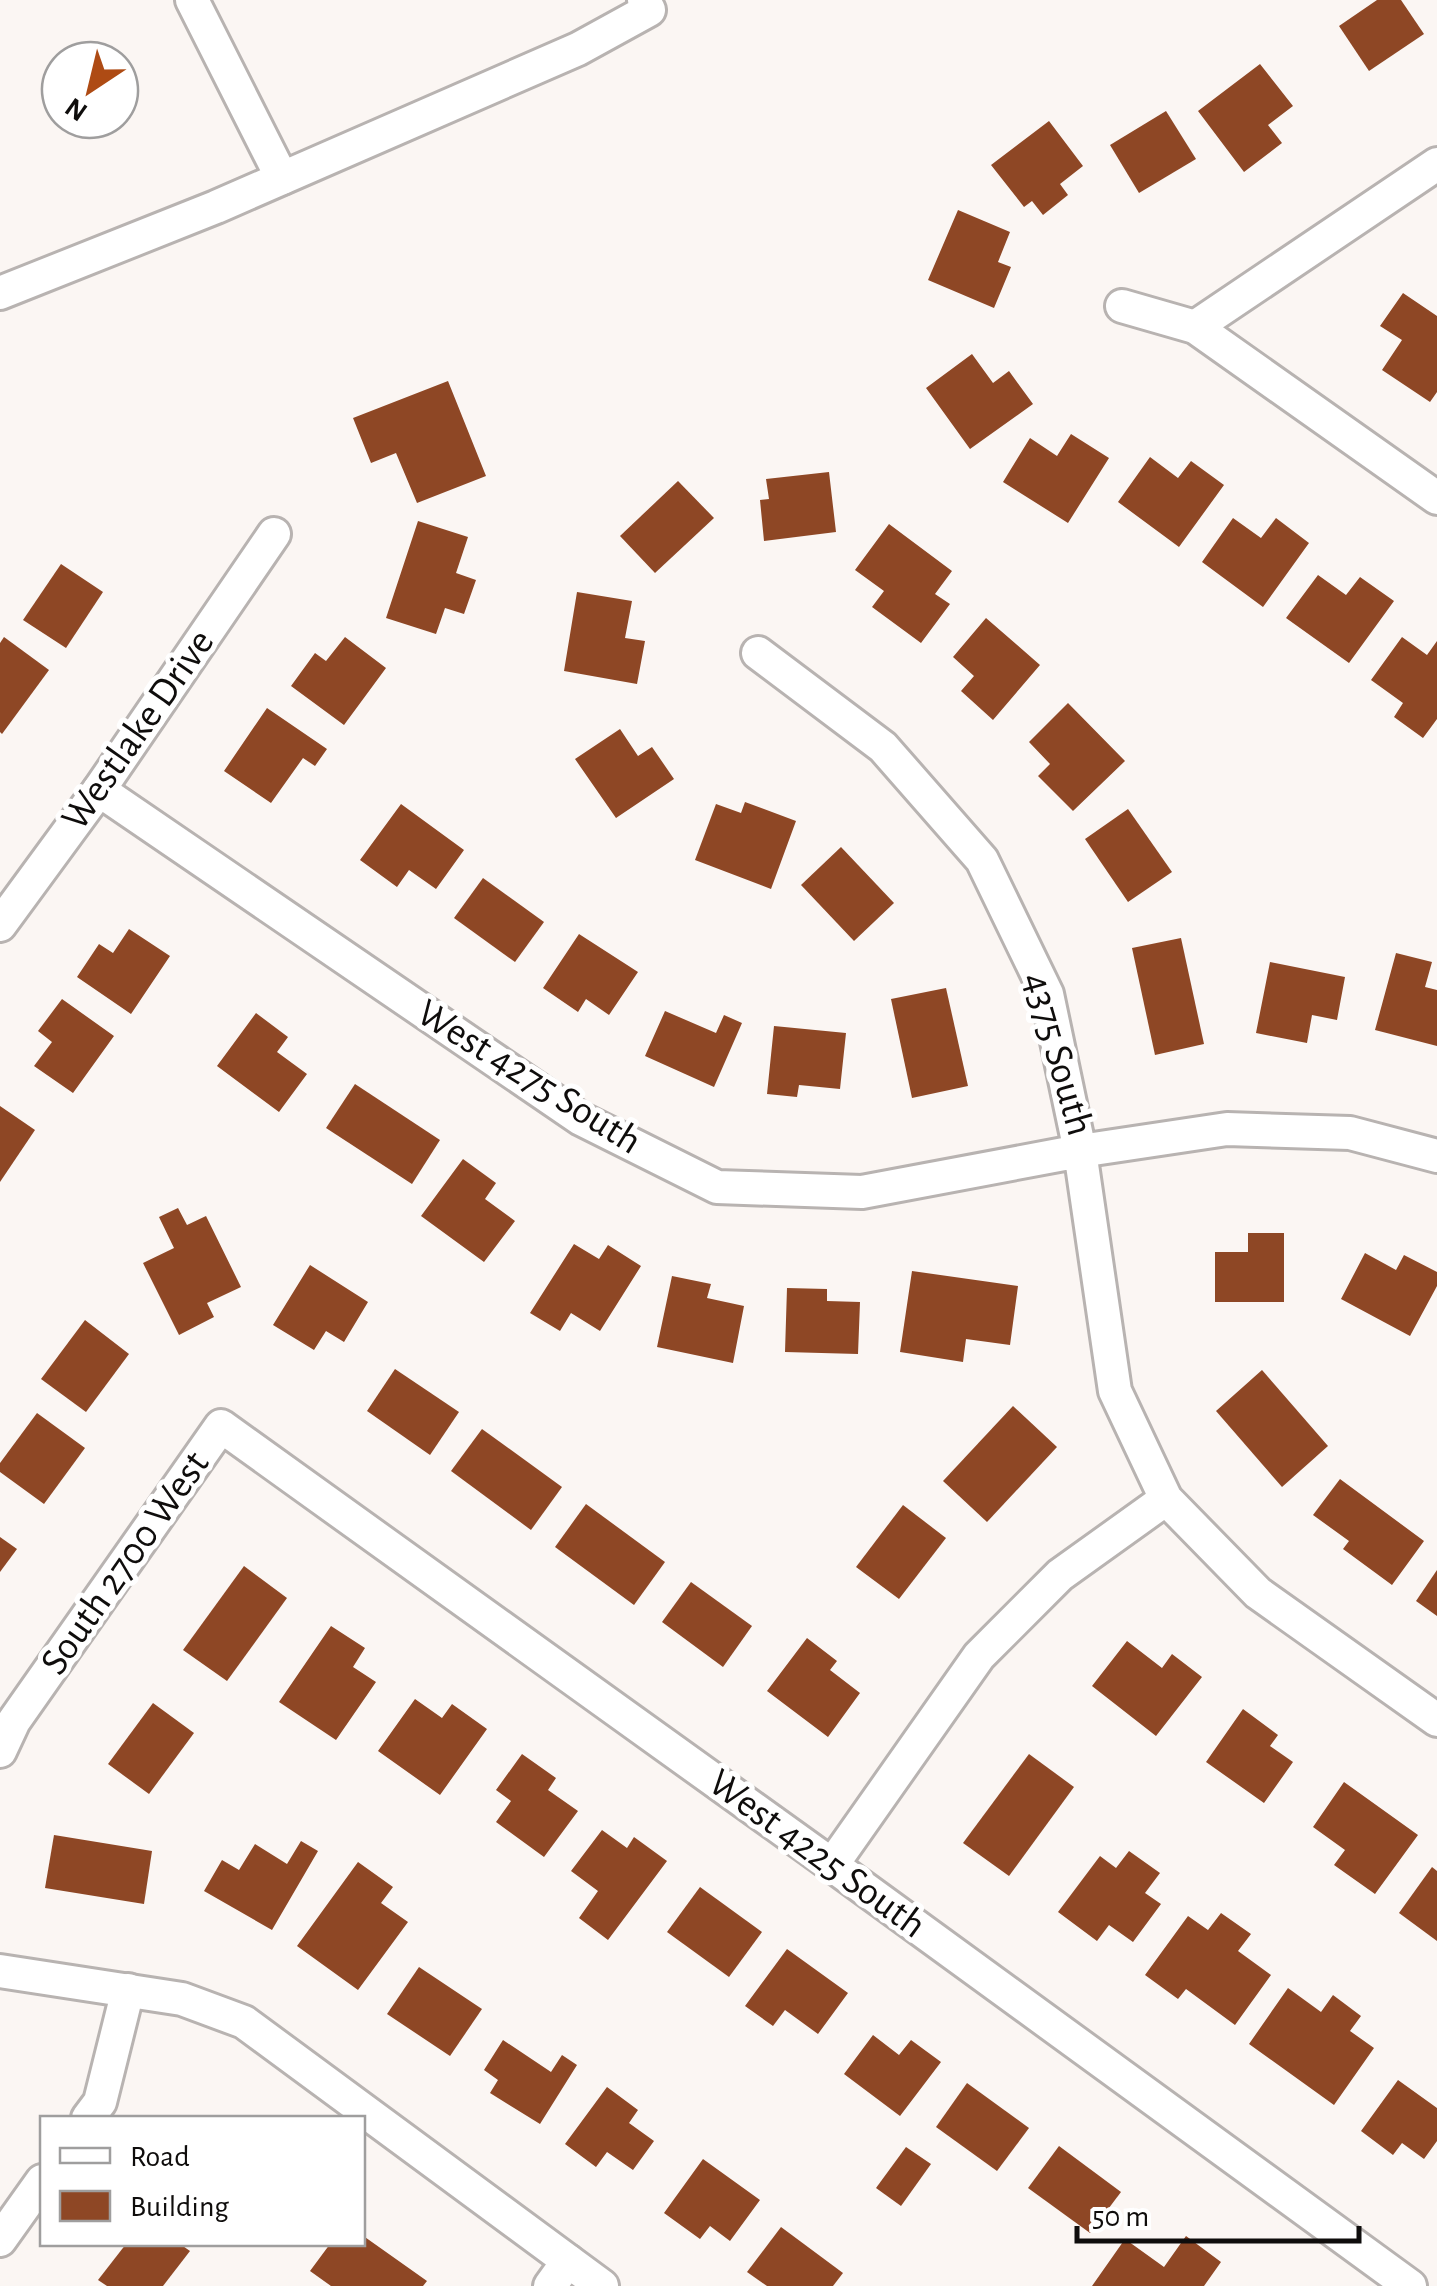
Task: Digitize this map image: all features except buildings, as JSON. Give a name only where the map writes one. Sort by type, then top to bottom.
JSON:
[{"type":"street","points":[[192,0],[282,178]]},
{"type":"street","points":[[0,293],[282,178],[578,49],[649,10],[644,0]]},
{"type":"street","points":[[1195,326],[1437,164]]},
{"type":"street","points":[[1122,306],[1195,326],[1437,498]]},
{"type":"street","name":"Westlake Drive","points":[[0,924],[98,790],[274,534]]},
{"type":"street","name":"4375 South","points":[[758,653],[883,747],[982,860],[1047,994],[1080,1151],[1227,1129],[1350,1134],[1437,1156]]},
{"type":"street","name":"West 4275 South","points":[[98,790],[581,1119],[716,1187],[862,1192],[1080,1151]]},
{"type":"street","points":[[1080,1151],[1115,1392],[1166,1499],[1258,1593],[1437,1720]]},
{"type":"street","name":"South 2700 West","points":[[0,1752],[14,1721],[222,1426]]},
{"type":"street","name":"West 4225 South","points":[[222,1426],[1410,2286]]},
{"type":"street","points":[[832,1865],[978,1656],[1060,1575],[1166,1499]]},
{"type":"street","points":[[0,1970],[182,1999],[244,2022],[362,2116]]},
{"type":"street","points":[[90,2116],[100,2102],[128,1990]]},
{"type":"street","points":[[365,2119],[559,2274],[602,2286]]},
{"type":"street","points":[[0,2240],[40,2184]]}]
